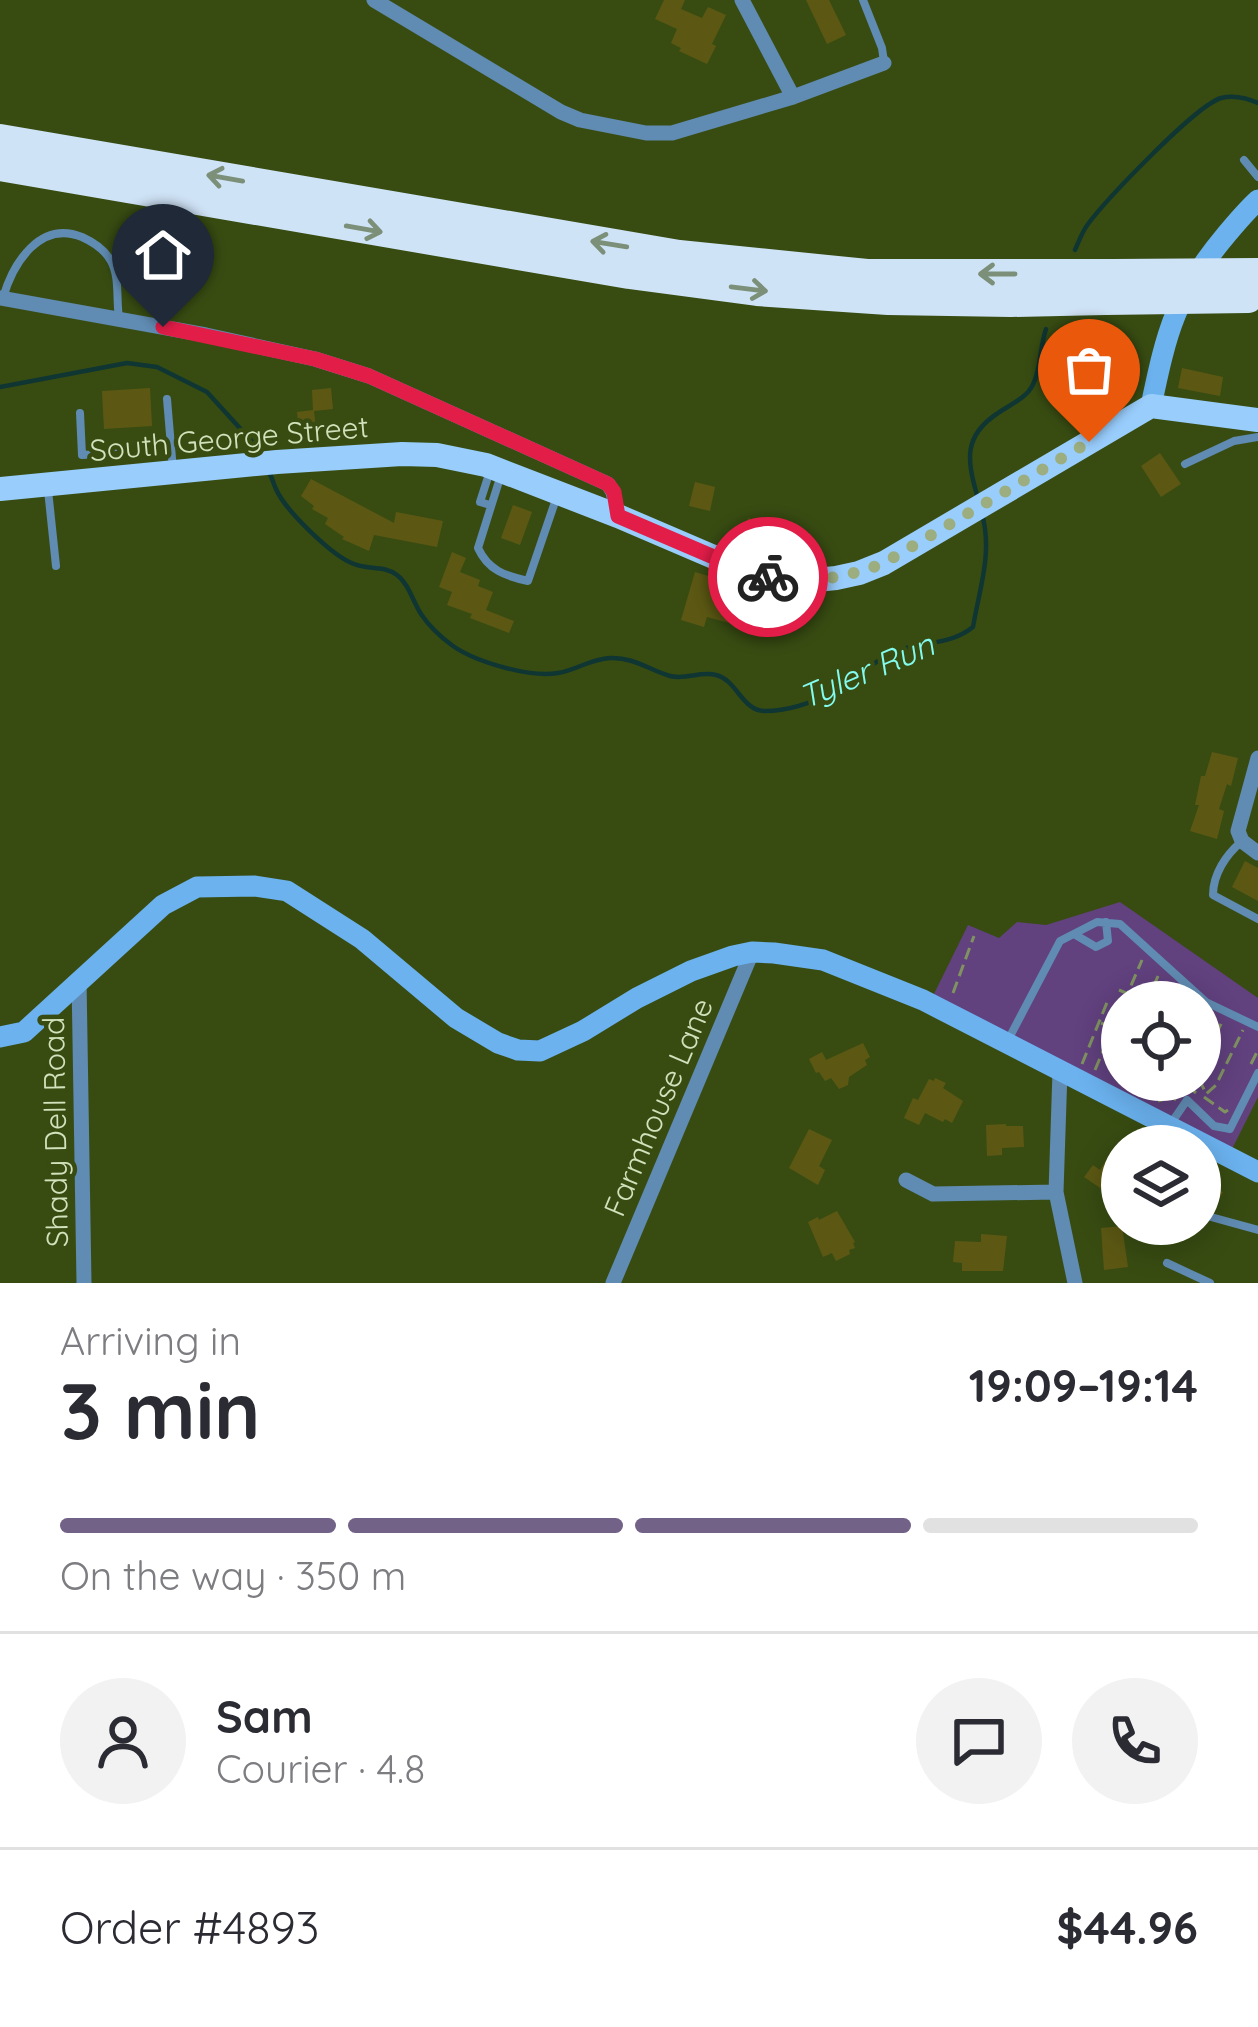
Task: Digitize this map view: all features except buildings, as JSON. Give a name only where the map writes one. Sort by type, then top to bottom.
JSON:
[{"type":"highway","points":[[0,139],[679,255],[867,274],[1110,286],[1256,286]]},
{"type":"highway","points":[[0,166],[629,274],[757,291],[1011,302],[1110,286]]},
{"type":"main road","points":[[1151,406],[1258,420]]},
{"type":"main road","name":"South George Street","points":[[0,489],[172,471],[437,455],[497,469],[744,570],[806,580],[859,573],[884,563],[1151,406]]},
{"type":"street","points":[[374,0],[560,112],[646,133],[672,133],[793,97],[884,63]]},
{"type":"street","points":[[742,0],[793,97]]},
{"type":"street","points":[[1151,406],[1178,304],[1199,266],[1258,200]]},
{"type":"street","points":[[1,298],[315,359],[369,376],[608,484],[618,516]]},
{"type":"street","points":[[1258,758],[1238,831],[1258,853]]},
{"type":"street","points":[[0,1037],[24,1032],[163,905],[196,887],[256,886],[286,891],[362,939],[456,1018],[518,1050],[540,1051],[691,970],[752,952],[823,960],[1071,1068],[1101,1090]]},
{"type":"street","name":"Farmhouse Lane","points":[[613,1283],[752,952]]},
{"type":"street","name":"Shady Dell Road","points":[[80,980],[84,1283]]},
{"type":"street","points":[[1071,1068],[1056,1192],[1075,1283]]},
{"type":"street","points":[[1119,1101],[1166,1125]]},
{"type":"street","points":[[1221,1153],[1258,1172]]},
{"type":"street","points":[[906,1180],[933,1194],[1056,1192]]},
{"type":"lane","points":[[863,0],[884,63]]},
{"type":"lane","points":[[1244,160],[1258,177]]},
{"type":"lane","points":[[1,298],[10,274],[36,242],[67,232],[86,238],[108,256],[115,268],[119,319]]},
{"type":"lane","points":[[167,399],[172,471]]},
{"type":"lane","points":[[80,413],[82,455],[100,454],[105,448],[213,438]]},
{"type":"lane","points":[[1185,464],[1234,441],[1258,437]]},
{"type":"lane","points":[[497,469],[485,503],[478,548],[484,562],[505,576],[528,581],[558,493]]},
{"type":"lane","points":[[48,485],[56,566]]},
{"type":"lane","points":[[1243,841],[1223,863],[1214,895],[1258,919]]},
{"type":"lane","points":[[1007,1043],[1060,941],[1097,922],[1120,925],[1206,1002],[1258,1027]]},
{"type":"lane","points":[[1073,933],[1102,946],[1108,941],[1106,922]]},
{"type":"lane","points":[[1221,1127],[1230,1129],[1253,1072]]},
{"type":"lane","points":[[1171,1125],[1187,1100],[1213,1125]]},
{"type":"lane","points":[[1221,1220],[1258,1230]]},
{"type":"lane","points":[[1167,1263],[1210,1283]]},
{"type":"path","points":[[946,1012],[974,936]]},
{"type":"path","points":[[1132,981],[1142,958]]},
{"type":"path","points":[[1156,981],[1163,964]]},
{"type":"path","points":[[1071,1068],[1101,1017]]},
{"type":"path","points":[[1221,1024],[1224,1018]]},
{"type":"path","points":[[1221,1075],[1244,1029]]},
{"type":"path","points":[[1253,1072],[1258,1050]]},
{"type":"path","points":[[1094,1071],[1101,1054]]},
{"type":"path","points":[[1212,1101],[1227,1111]]},
{"type":"shaded area","points":[[1120,902],[1258,998],[1258,1097],[1231,1151],[1221,1146],[1221,1125],[1179,1125],[1132,1101],[1221,1101],[1221,981],[1101,981],[1101,1086],[931,1000],[968,925],[999,938],[1017,922],[1046,925]]},
{"type":"waterway","name":"Tyler Run","points":[[1075,250],[1098,212],[1192,118],[1221,98],[1258,103]]},
{"type":"waterway","name":"Tyler Run","points":[[977,495],[970,460],[973,440],[987,422],[1032,386],[1046,329]]},
{"type":"waterway","name":"Tyler Run","points":[[0,387],[127,363],[157,367],[207,392],[261,456]]},
{"type":"waterway","name":"Tyler Run","points":[[269,472],[281,498],[310,531],[345,559],[397,575],[428,623],[475,658],[533,673],[558,673],[619,658],[676,677],[716,675],[751,706],[765,711],[818,699],[888,655],[973,627],[985,559],[983,518]]},
{"type":"way so far","points":[[768,577],[836,578],[884,563],[1089,442]]},
{"type":"route","points":[[163,327],[315,359],[369,376],[608,484],[618,516],[768,577]]}]
